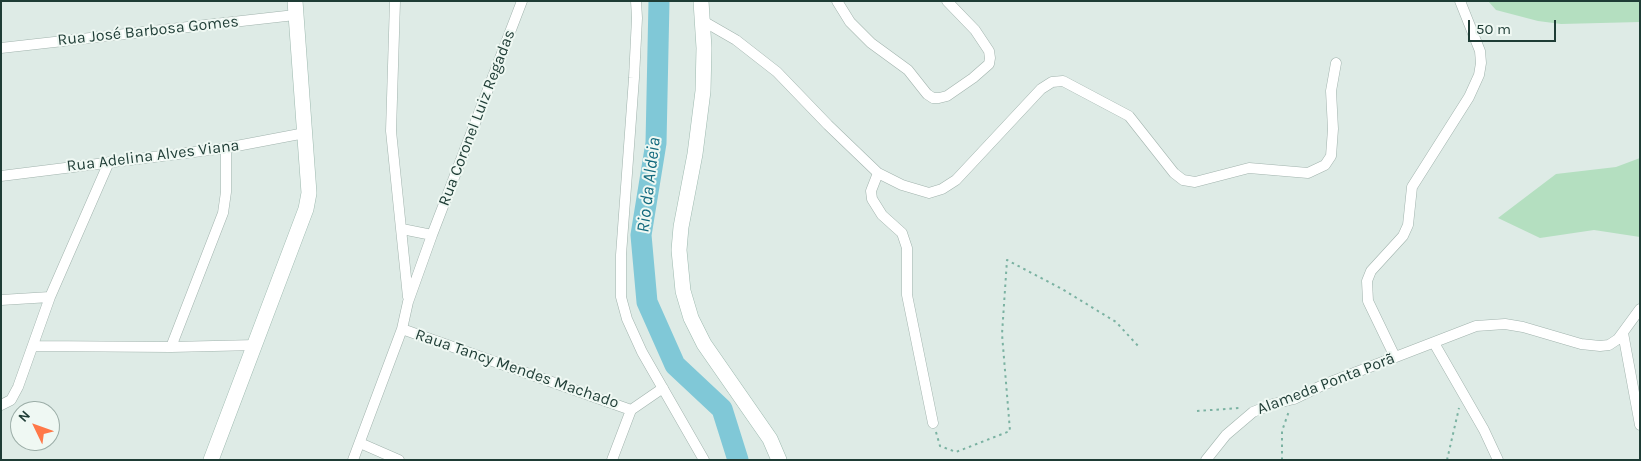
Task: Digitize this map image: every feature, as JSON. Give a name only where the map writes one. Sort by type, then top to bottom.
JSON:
[{"type":"street","name":"Rua Coronel Luiz Regadas","points":[[395,1],[392,131],[408,302]]},
{"type":"street","name":"Rua Coronel Luiz Regadas","points":[[353,460],[402,329],[408,302],[432,235],[522,1]]},
{"type":"street","points":[[636,1],[634,78],[621,255],[621,297],[627,319],[634,334],[704,460]]},
{"type":"street","points":[[701,1],[704,48],[703,90],[695,154],[681,227],[679,250],[683,291],[691,318],[704,344],[770,439],[779,460]]},
{"type":"street","points":[[837,1],[850,22],[871,43],[908,70],[927,94],[933,98],[947,96],[973,78],[989,64],[990,58],[989,51],[975,30],[947,1]]},
{"type":"street","points":[[1395,357],[1368,302],[1366,281],[1371,271],[1402,236],[1408,225],[1412,187],[1469,97],[1479,75],[1480,51],[1460,1]]},
{"type":"street","points":[[211,460],[306,209],[308,193],[305,133],[295,8]]},
{"type":"street","name":"Rua José Barbosa Gomes","points":[[1,48],[295,8]]},
{"type":"street","points":[[703,21],[736,40],[777,72],[878,173],[929,193],[942,189],[956,180],[1040,88],[1052,82],[1062,81],[1129,116],[1174,173],[1183,180],[1195,182],[1249,168],[1308,173],[1325,165],[1331,156],[1333,129],[1331,92],[1336,63]]},
{"type":"street","name":"Rua Adelina Alves Viana","points":[[1,176],[226,148],[305,133]]},
{"type":"street","points":[[171,347],[223,213],[226,192],[226,148]]},
{"type":"street","points":[[1,405],[11,400],[16,392],[50,297],[109,162]]},
{"type":"street","points":[[878,173],[873,184],[872,199],[882,216],[902,233],[906,248],[907,295],[933,423]]},
{"type":"street","points":[[402,229],[432,235]]},
{"type":"street","points":[[1,300],[50,297]]},
{"type":"street","points":[[1640,309],[1623,333],[1640,425]]},
{"type":"street","name":"Alameda Ponta Porã","points":[[1206,460],[1226,435],[1253,412],[1273,404],[1294,399],[1323,385],[1476,326],[1490,324],[1524,327],[1590,346],[1609,344],[1618,339],[1623,333]]},
{"type":"street","name":"Raua Tancy Mendes Machado","points":[[402,329],[631,410]]},
{"type":"street","points":[[1434,343],[1498,460]]},
{"type":"street","points":[[34,346],[171,347],[256,345]]},
{"type":"street","points":[[612,460],[631,410],[663,388]]},
{"type":"street","points":[[360,443],[399,460]]},
{"type":"path","points":[[933,423],[940,446],[956,452],[1010,431],[1002,334],[1007,260],[1062,289],[1116,322],[1140,348]]},
{"type":"path","points":[[1447,460],[1463,394]]},
{"type":"path","points":[[1282,460],[1282,430],[1294,399]]},
{"type":"path","points":[[1197,411],[1242,408]]},
{"type":"green space","points":[[1488,1],[1640,1],[1640,22],[1561,24],[1538,21],[1496,10]]},
{"type":"green space","points":[[1640,158],[1640,237],[1594,230],[1540,238],[1498,218],[1556,174],[1616,167]]},
{"type":"waterway","name":"Rio da Aldeia","points":[[659,1],[656,143],[641,235],[647,302],[675,365],[722,409],[738,460]]}]
